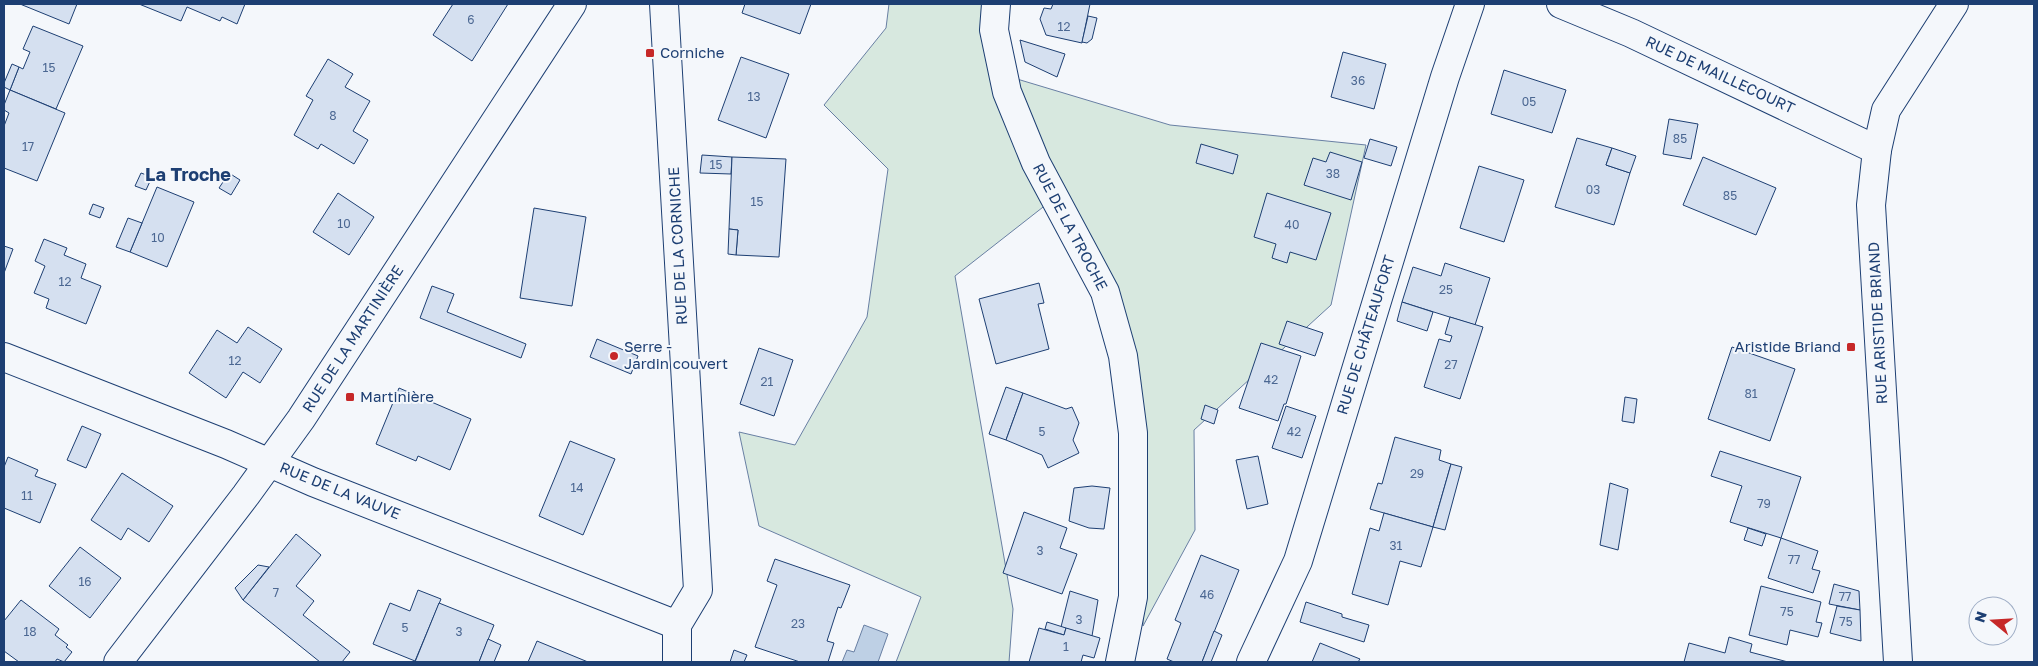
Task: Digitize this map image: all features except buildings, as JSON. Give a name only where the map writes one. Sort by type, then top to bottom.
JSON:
[{"type":"street","name":"RUE DE LA MARTINIÈRE","points":[[118,662],[246,495],[306,410],[572,4]]},
{"type":"street","name":"RUE DE LA CORNICHE","points":[[664,4],[698,590],[677,625]]},
{"type":"street","name":"RUE DE LA TROCHE","points":[[996,4],[994,30],[1007,92],[1036,163],[1105,292],[1123,356],[1133,433],[1133,597],[1120,662]]},
{"type":"street","name":"RUE DE CHÂTEAUFORT","points":[[1252,662],[1298,561],[1445,77],[1470,4]]},
{"type":"street","name":"RUE DE MAILLECOURT","points":[[1561,4],[1630,33],[1877,150]]},
{"type":"street","name":"RUE ARISTIDE BRIAND","points":[[1898,662],[1871,205],[1877,150],[1886,110],[1954,4]]},
{"type":"street","name":"RUE DE LA VAUVE","points":[[4,357],[268,462],[313,482],[677,625]]},
{"type":"street","points":[[677,625],[678,662]]},
{"type":"shaded area","points":[[889,4],[995,4],[1007,76],[1170,125],[1366,145],[1331,305],[1194,430],[1195,530],[1143,626],[1141,432],[1061,193],[955,276],[1013,609],[1009,662],[896,662],[921,597],[759,526],[739,432],[795,445],[867,317],[888,169],[824,105],[886,28]]},
{"type":"water","points":[[864,625],[888,634],[878,662],[842,662],[847,650],[854,652]]},
{"type":"place","name":"Corniche","points":[[650,53]]},
{"type":"place","name":"Aristide Briand","points":[[1851,347]]},
{"type":"place","name":"Serre - Jardin couvert","points":[[614,356]]},
{"type":"place","name":"Martinière","points":[[350,397]]},
{"type":"district","name":"La Troche","points":[[188,175]]}]
